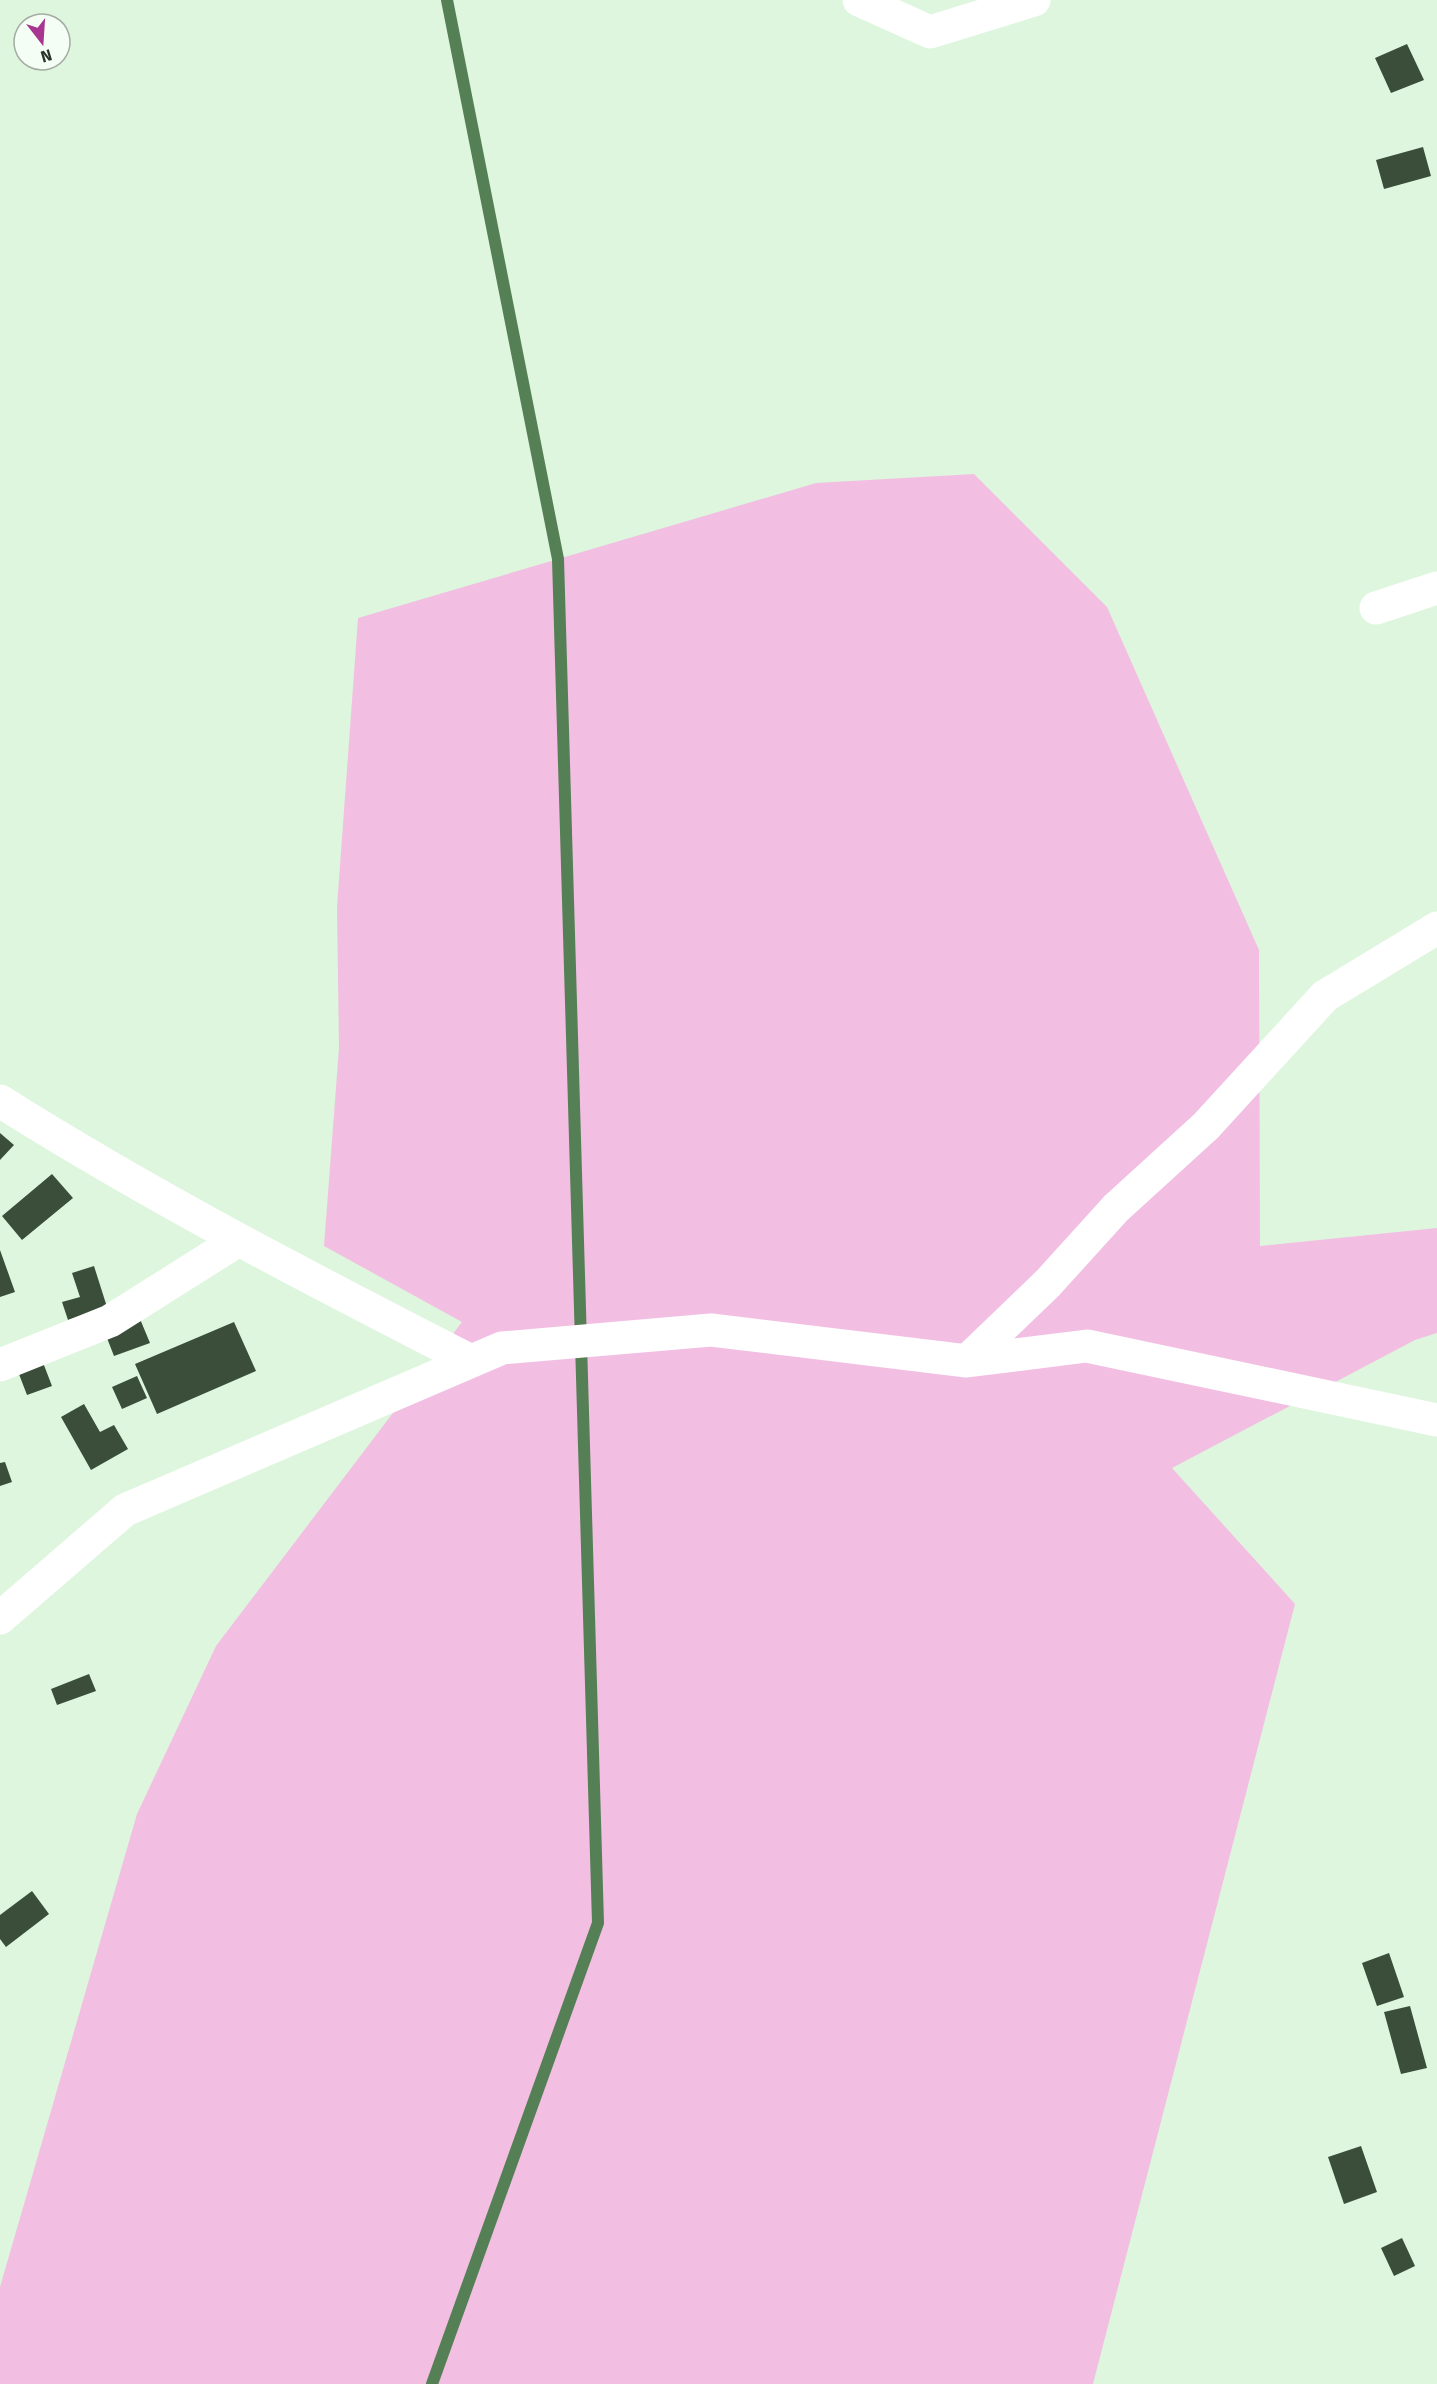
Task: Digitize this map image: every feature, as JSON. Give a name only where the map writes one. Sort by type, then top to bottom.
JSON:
[{"type":"street","points":[[859,0],[930,32],[1034,0]]},
{"type":"street","points":[[1376,608],[1437,588]]},
{"type":"street","points":[[967,1361],[1048,1283],[1116,1208],[1206,1126],[1325,996],[1437,928]]},
{"type":"street","points":[[0,1101],[82,1153],[237,1241],[471,1361]]},
{"type":"street","points":[[0,1365],[110,1321],[237,1241]]},
{"type":"street","points":[[0,1618],[124,1510],[502,1348],[711,1330],[967,1361],[1087,1346],[1437,1420]]},
{"type":"shaded area","points":[[974,474],[1107,607],[1259,950],[1260,1246],[1437,1228],[1437,1333],[1415,1340],[1172,1468],[1295,1604],[1093,2384],[0,2384],[0,2287],[137,1814],[216,1646],[462,1322],[324,1246],[339,1048],[337,907],[358,618],[816,483]]},
{"type":"building","points":[[1407,44],[1424,80],[1391,93],[1375,58]]},
{"type":"building","points":[[1423,147],[1431,176],[1384,189],[1376,160]]},
{"type":"building","points":[[0,1133],[14,1145],[0,1160]]},
{"type":"building","points":[[52,1174],[73,1198],[22,1240],[2,1216]]},
{"type":"building","points":[[0,1250],[15,1292],[0,1297]]},
{"type":"building","points":[[94,1266],[107,1307],[68,1320],[62,1302],[80,1297],[72,1273]]},
{"type":"building","points":[[140,1319],[150,1343],[114,1356],[105,1333]]},
{"type":"building","points":[[234,1322],[256,1371],[157,1414],[135,1364]]},
{"type":"building","points":[[42,1360],[52,1386],[27,1395],[17,1369]]},
{"type":"building","points":[[137,1376],[147,1398],[122,1409],[112,1387]]},
{"type":"building","points":[[84,1404],[100,1432],[114,1425],[128,1449],[91,1470],[61,1417]]},
{"type":"building","points":[[5,1462],[12,1482],[0,1486],[0,1463]]},
{"type":"building","points":[[89,1674],[96,1691],[57,1705],[51,1689]]},
{"type":"building","points":[[32,1891],[49,1914],[6,1947],[0,1939],[0,1915]]},
{"type":"building","points":[[1389,1953],[1404,1997],[1377,2006],[1362,1963]]},
{"type":"building","points":[[1410,2006],[1427,2068],[1401,2074],[1384,2012]]},
{"type":"building","points":[[1361,2146],[1377,2192],[1344,2204],[1328,2157]]},
{"type":"building","points":[[1402,2238],[1415,2266],[1394,2276],[1381,2248]]},
{"type":"waterway","points":[[432,2384],[598,1923],[558,559],[447,0]]}]
